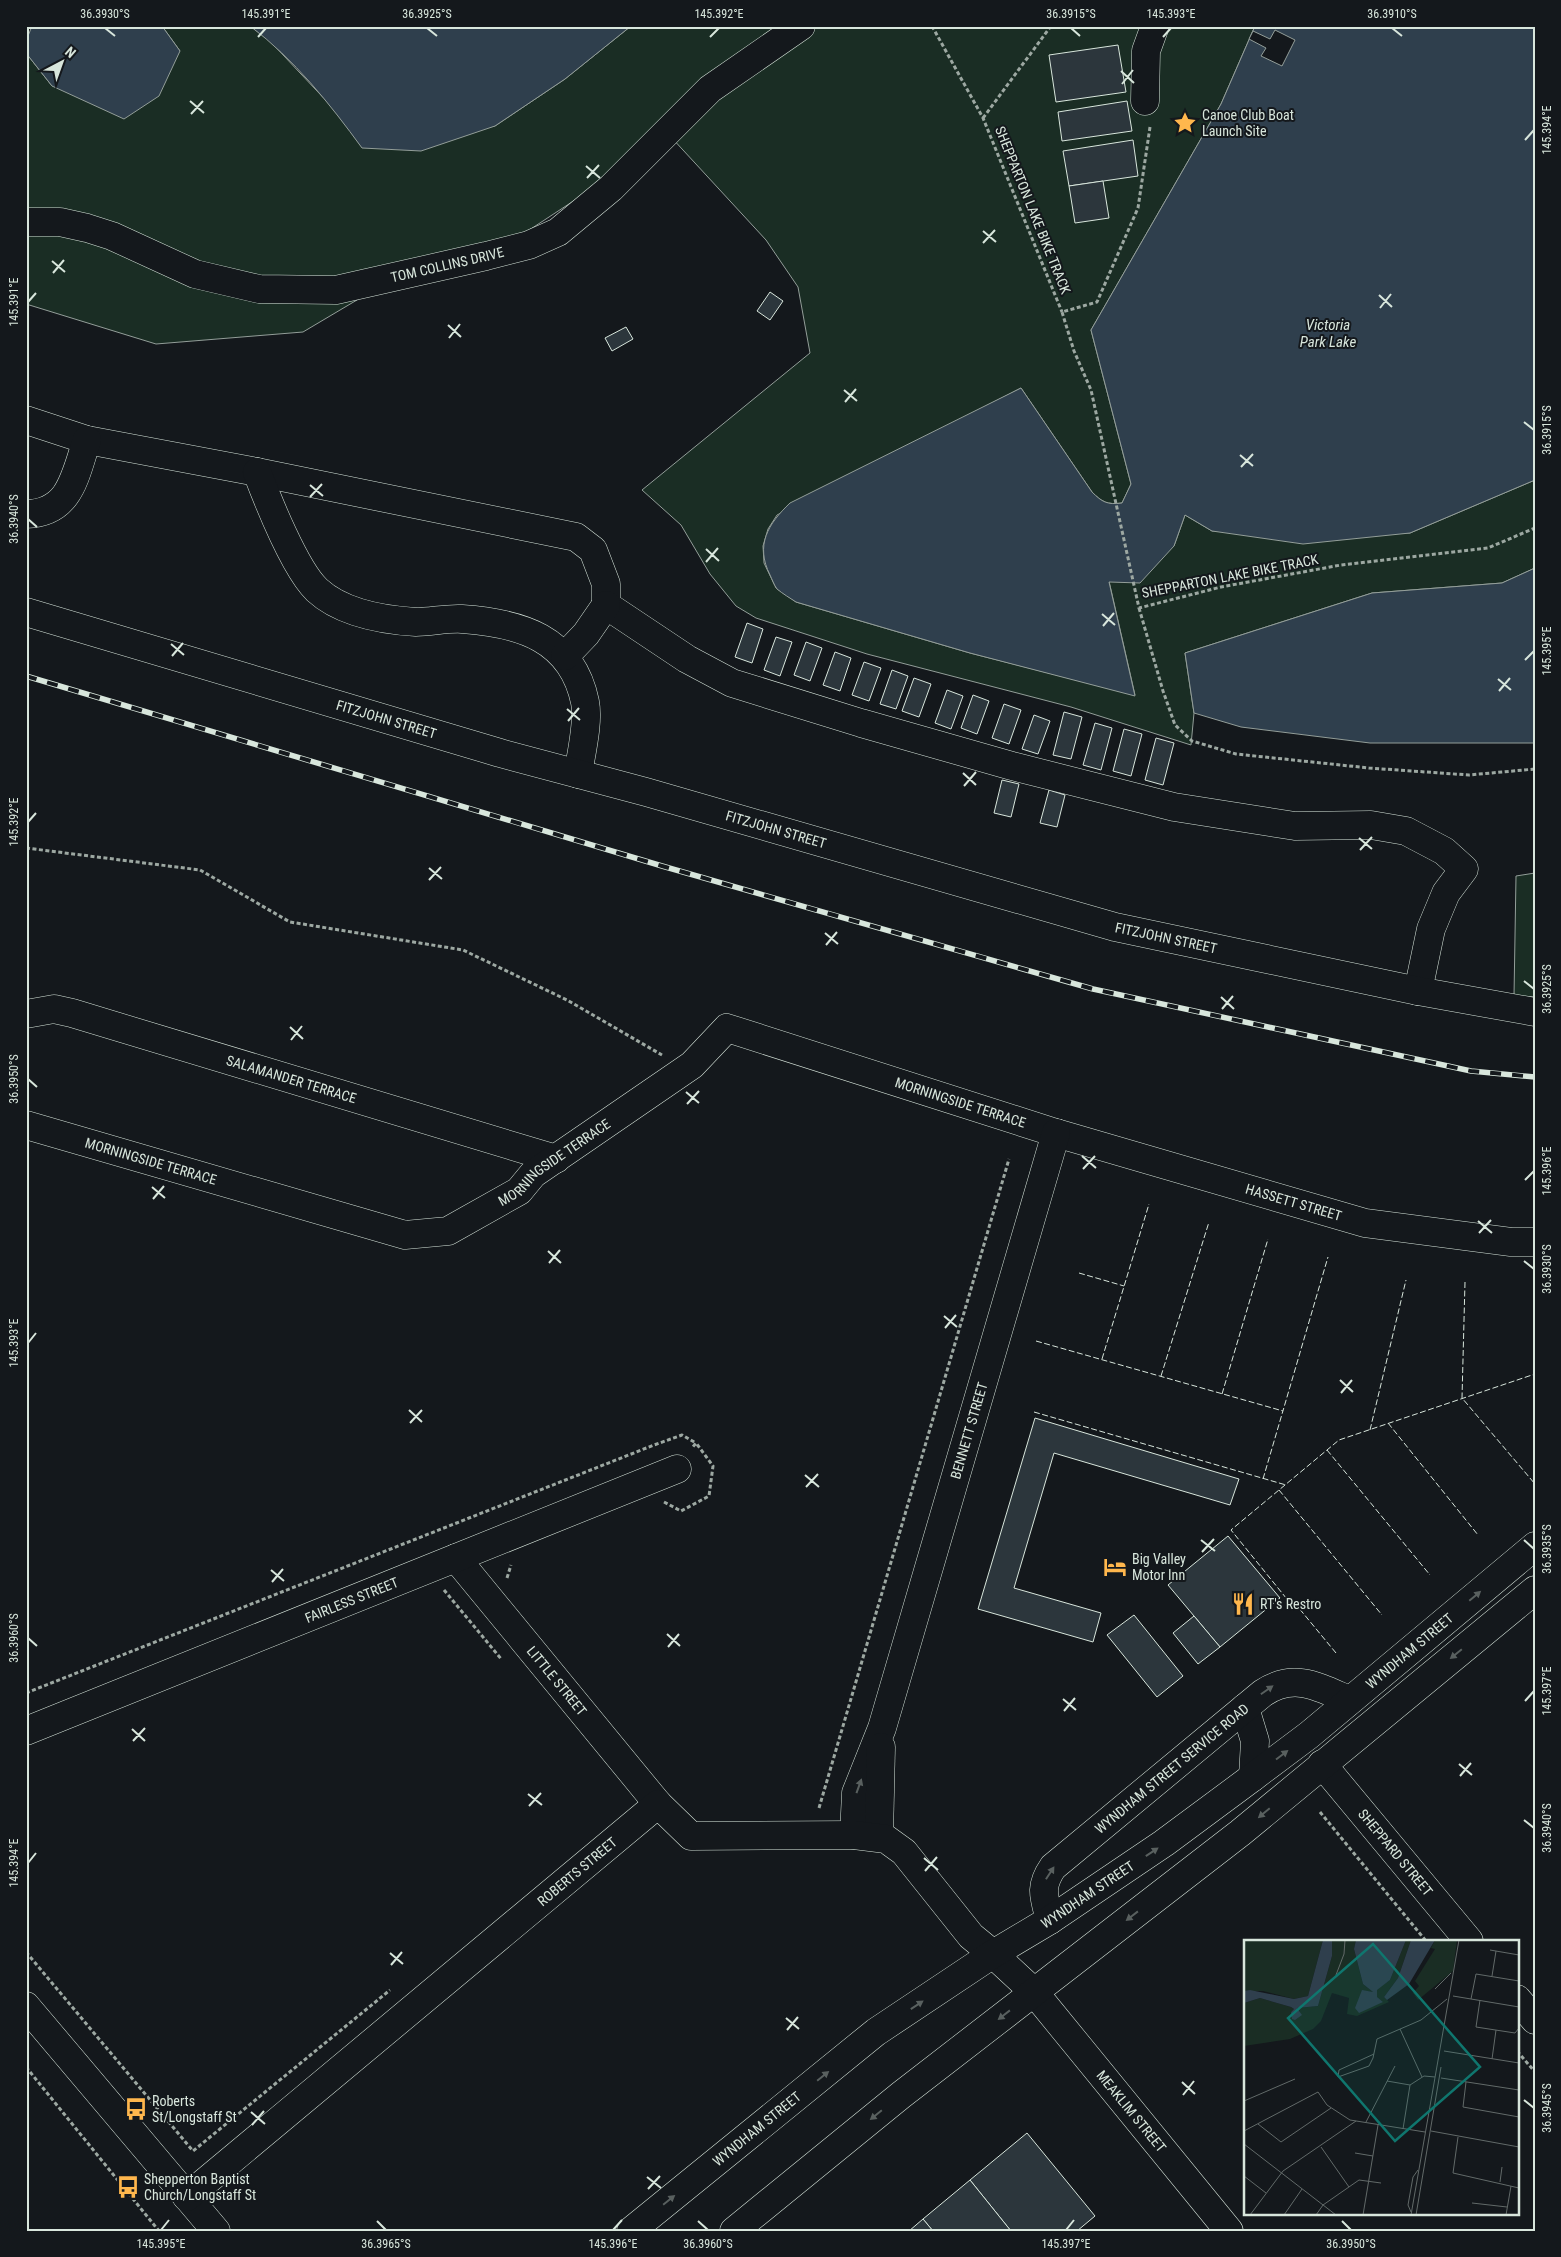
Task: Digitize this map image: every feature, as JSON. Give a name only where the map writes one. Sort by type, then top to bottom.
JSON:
[{"type":"main road","name":"TOM COLLINS DRIVE","points":[[26,222],[60,222],[87,228],[112,236],[195,274],[259,290],[336,290],[529,246],[558,232],[611,188],[710,89],[801,26]]},
{"type":"main road","points":[[1148,112],[1146,51],[1155,26]]},
{"type":"main road","points":[[26,420],[87,440],[257,472],[576,538],[593,550],[606,584],[606,605],[586,634],[565,656]]},
{"type":"main road","points":[[26,514],[41,514],[54,508],[66,495],[87,440]]},
{"type":"main road","points":[[257,472],[302,569],[317,590],[340,606],[374,616],[400,620],[417,622],[460,619],[509,626],[548,642],[565,656],[578,679],[586,704],[578,774]]},
{"type":"main road","points":[[606,605],[687,660],[732,682],[861,723],[1002,764],[1174,807],[1295,826],[1371,826],[1406,831],[1444,851],[1464,869],[1446,894],[1430,929],[1418,991]]},
{"type":"main road","name":"FITZJOHN STREET","points":[[26,612],[491,750],[1115,927],[1418,991],[1535,1012]]},
{"type":"main road","name":"SALAMANDER TERRACE","points":[[26,1014],[54,1009],[72,1013],[556,1158]]},
{"type":"main road","name":"MORNINGSIDE TERRACE","points":[[26,1125],[404,1235],[448,1231],[519,1191],[533,1174],[692,1065],[727,1028],[1056,1133]]},
{"type":"main road","name":"HASSETT STREET","points":[[1056,1133],[1365,1223],[1511,1242],[1535,1242]]},
{"type":"main road","name":"BENNETT STREET","points":[[866,1836],[856,1793],[882,1728],[1056,1133]]},
{"type":"main road","name":"FAIRLESS STREET","points":[[26,1731],[678,1468]]},
{"type":"main road","name":"WYNDHAM STREET","points":[[631,2231],[876,2032],[993,1954],[1050,1920],[1164,1843],[1253,1777],[1535,1546]]},
{"type":"main road","name":"LITTLE STREET","points":[[456,1558],[658,1804]]},
{"type":"main road","points":[[734,2231],[901,2095],[1240,1833],[1535,1590]]},
{"type":"main road","name":"WYNDHAM STREET SERVICE ROAD","points":[[1050,1920],[1043,1891],[1046,1877],[1053,1867],[1274,1686],[1286,1682],[1300,1682],[1349,1700]]},
{"type":"main road","points":[[1245,1708],[1255,1741],[1253,1777]]},
{"type":"main road","name":"SHEPPARD STREET","points":[[1322,1764],[1468,1940]]},
{"type":"main road","points":[[658,1804],[691,1836],[866,1836],[896,1845],[904,1852],[971,1936],[993,1954]]},
{"type":"main road","name":"ROBERTS STREET","points":[[188,2197],[658,1804]]},
{"type":"main road","name":"MEAKLIM STREET","points":[[993,1954],[1034,1992],[1229,2231]]},
{"type":"main road","points":[[1518,2000],[1535,2020]]},
{"type":"main road","points":[[26,2006],[216,2231]]},
{"type":"path","name":"SHEPPARTON LAKE BIKE TRACK","points":[[932,26],[982,118],[1062,312],[1074,351],[1091,390],[1139,608],[1221,588],[1341,565],[1488,548],[1535,528]]},
{"type":"path","name":"SHEPPARTON LAKE BIKE TRACK","points":[[982,118],[1051,26]]},
{"type":"path","name":"SHEPPARTON LAKE BIKE TRACK","points":[[1062,312],[1097,302],[1138,208],[1148,112]]},
{"type":"path","points":[[1139,608],[1175,725],[1192,741],[1236,754],[1369,768],[1469,775],[1535,769]]},
{"type":"path","points":[[26,848],[200,870],[290,922],[463,950],[568,1000],[662,1055],[692,1065]]},
{"type":"path","points":[[817,1813],[1009,1159]]},
{"type":"path","points":[[26,1692],[682,1435],[696,1443],[713,1466],[709,1496],[681,1510],[659,1500]]},
{"type":"path","points":[[678,1468],[696,1443]]},
{"type":"path","points":[[512,1563],[506,1577],[512,1585]]},
{"type":"path","points":[[441,1585],[509,1668]]},
{"type":"path","points":[[1320,1812],[1425,1940]]},
{"type":"path","points":[[26,1952],[192,2151],[391,1989]]},
{"type":"path","points":[[1518,2052],[1535,2072]]},
{"type":"path","points":[[26,2068],[159,2231]]},
{"type":"green space","points":[[162,26],[250,26],[268,39],[333,108],[362,147],[495,126],[565,79],[631,26],[1255,26],[1221,104],[1091,330],[1131,484],[1122,503],[1112,504],[1105,502],[1092,492],[1021,388],[777,515],[768,529],[763,546],[764,563],[776,588],[796,602],[970,653],[1135,695],[1109,581],[1174,546],[1185,515],[1212,531],[1410,533],[1535,480],[1535,568],[1502,583],[1372,593],[1185,653],[1194,713],[1191,745],[1071,707],[867,654],[756,618],[736,606],[710,574],[681,525],[642,490],[810,353],[798,287],[766,240],[671,137],[517,238],[362,297],[303,332],[156,344],[26,304],[26,53],[52,86],[180,51]]},
{"type":"green space","points":[[1535,873],[1535,997],[1514,996],[1516,876]]},
{"type":"water","points":[[32,26],[162,26],[180,51],[159,96],[124,119],[52,86],[26,53],[26,41]]},
{"type":"water","points":[[250,26],[631,26],[565,79],[495,126],[421,151],[362,148],[310,83],[282,53]]},
{"type":"water","name":"Victoria Park Lake","points":[[1255,26],[1535,26],[1535,480],[1410,533],[1303,544],[1212,531],[1185,515],[1174,546],[1140,583],[1109,582],[1135,696],[970,653],[796,602],[777,589],[766,564],[764,545],[770,527],[790,503],[1021,388],[1092,492],[1105,502],[1112,504],[1122,503],[1131,484],[1091,330],[1221,104]]},
{"type":"water","points":[[1535,568],[1535,743],[1370,743],[1241,727],[1194,713],[1185,653],[1372,593],[1502,583]]},
{"type":"pier","points":[[1275,30],[1295,40],[1282,66],[1261,56],[1266,48],[1249,39],[1253,31],[1270,39]]},
{"type":"building","points":[[1118,45],[1126,92],[1056,102],[1049,55]]},
{"type":"building","points":[[1127,101],[1132,131],[1062,141],[1058,112]]},
{"type":"building","points":[[1133,140],[1138,176],[1069,186],[1063,151]]},
{"type":"building","points":[[1103,181],[1109,218],[1075,223],[1069,186]]},
{"type":"building","points":[[770,292],[783,301],[770,320],[757,311]]},
{"type":"building","points":[[626,327],[633,339],[612,351],[605,338]]},
{"type":"building","points":[[747,623],[763,629],[752,663],[735,657]]},
{"type":"building","points":[[776,637],[792,642],[780,676],[764,670]]},
{"type":"building","points":[[806,642],[822,648],[810,681],[794,675]]},
{"type":"building","points":[[835,652],[851,658],[840,691],[823,685]]},
{"type":"building","points":[[864,662],[881,668],[869,701],[852,695]]},
{"type":"building","points":[[892,670],[908,676],[896,709],[880,704]]},
{"type":"building","points":[[914,678],[931,684],[919,717],[902,711]]},
{"type":"building","points":[[947,690],[963,696],[951,729],[935,723]]},
{"type":"building","points":[[973,695],[989,701],[977,734],[961,728]]},
{"type":"building","points":[[1004,704],[1021,710],[1009,744],[992,738]]},
{"type":"building","points":[[1064,712],[1082,717],[1071,759],[1053,755]]},
{"type":"building","points":[[1034,715],[1050,721],[1038,754],[1022,749]]},
{"type":"building","points":[[1095,723],[1112,728],[1101,770],[1083,765]]},
{"type":"building","points":[[1124,729],[1142,734],[1131,776],[1113,771]]},
{"type":"building","points":[[1156,738],[1174,743],[1163,785],[1145,780]]},
{"type":"building","points":[[1002,780],[1019,784],[1011,817],[994,813]]},
{"type":"building","points":[[1049,790],[1065,795],[1057,827],[1040,823]]},
{"type":"building","points":[[1035,1418],[1239,1479],[1230,1505],[1054,1453],[1014,1588],[1101,1613],[1093,1642],[978,1609]]},
{"type":"building","points":[[1228,1536],[1280,1598],[1220,1647],[1168,1585]]},
{"type":"building","points":[[1134,1615],[1183,1676],[1157,1697],[1107,1635]]},
{"type":"building","points":[[1194,1616],[1220,1647],[1198,1664],[1173,1633]]},
{"type":"building","points":[[1027,2133],[1095,2216],[1077,2231],[1011,2231],[970,2180]]},
{"type":"building","points":[[970,2180],[1011,2231],[933,2231],[923,2219]]},
{"type":"building","points":[[923,2219],[933,2231],[909,2231]]},
{"type":"railway","points":[[26,676],[662,866],[1093,989],[1471,1071],[1535,1077]]},
{"type":"fence","points":[[1102,1359],[1149,1204]]},
{"type":"fence","points":[[1161,1376],[1209,1222]]},
{"type":"fence","points":[[1222,1394],[1268,1239]]},
{"type":"fence","points":[[1263,1479],[1328,1257]]},
{"type":"fence","points":[[1079,1273],[1124,1286]]},
{"type":"fence","points":[[1370,1430],[1406,1280]]},
{"type":"fence","points":[[1465,1282],[1462,1398],[1535,1484]]},
{"type":"fence","points":[[1036,1341],[1283,1411]]},
{"type":"fence","points":[[1336,1653],[1298,1607],[1295,1609],[1231,1530],[1339,1440],[1535,1374]]},
{"type":"fence","points":[[1034,1412],[1286,1485]]},
{"type":"fence","points":[[1388,1423],[1478,1535]]},
{"type":"fence","points":[[1327,1450],[1430,1575]]},
{"type":"fence","points":[[1279,1490],[1382,1615]]},
{"type":"place","name":"Canoe Club Boat Launch Site","points":[[1185,123]]},
{"type":"place","name":"Big Valley Motor Inn","points":[[1115,1567]]},
{"type":"place","name":"RT's Restro","points":[[1243,1604]]},
{"type":"place","name":"Roberts St/Longstaff St","points":[[136,2109]]},
{"type":"place","name":"Shepperton Baptist Church/Longstaff St","points":[[128,2187]]}]
